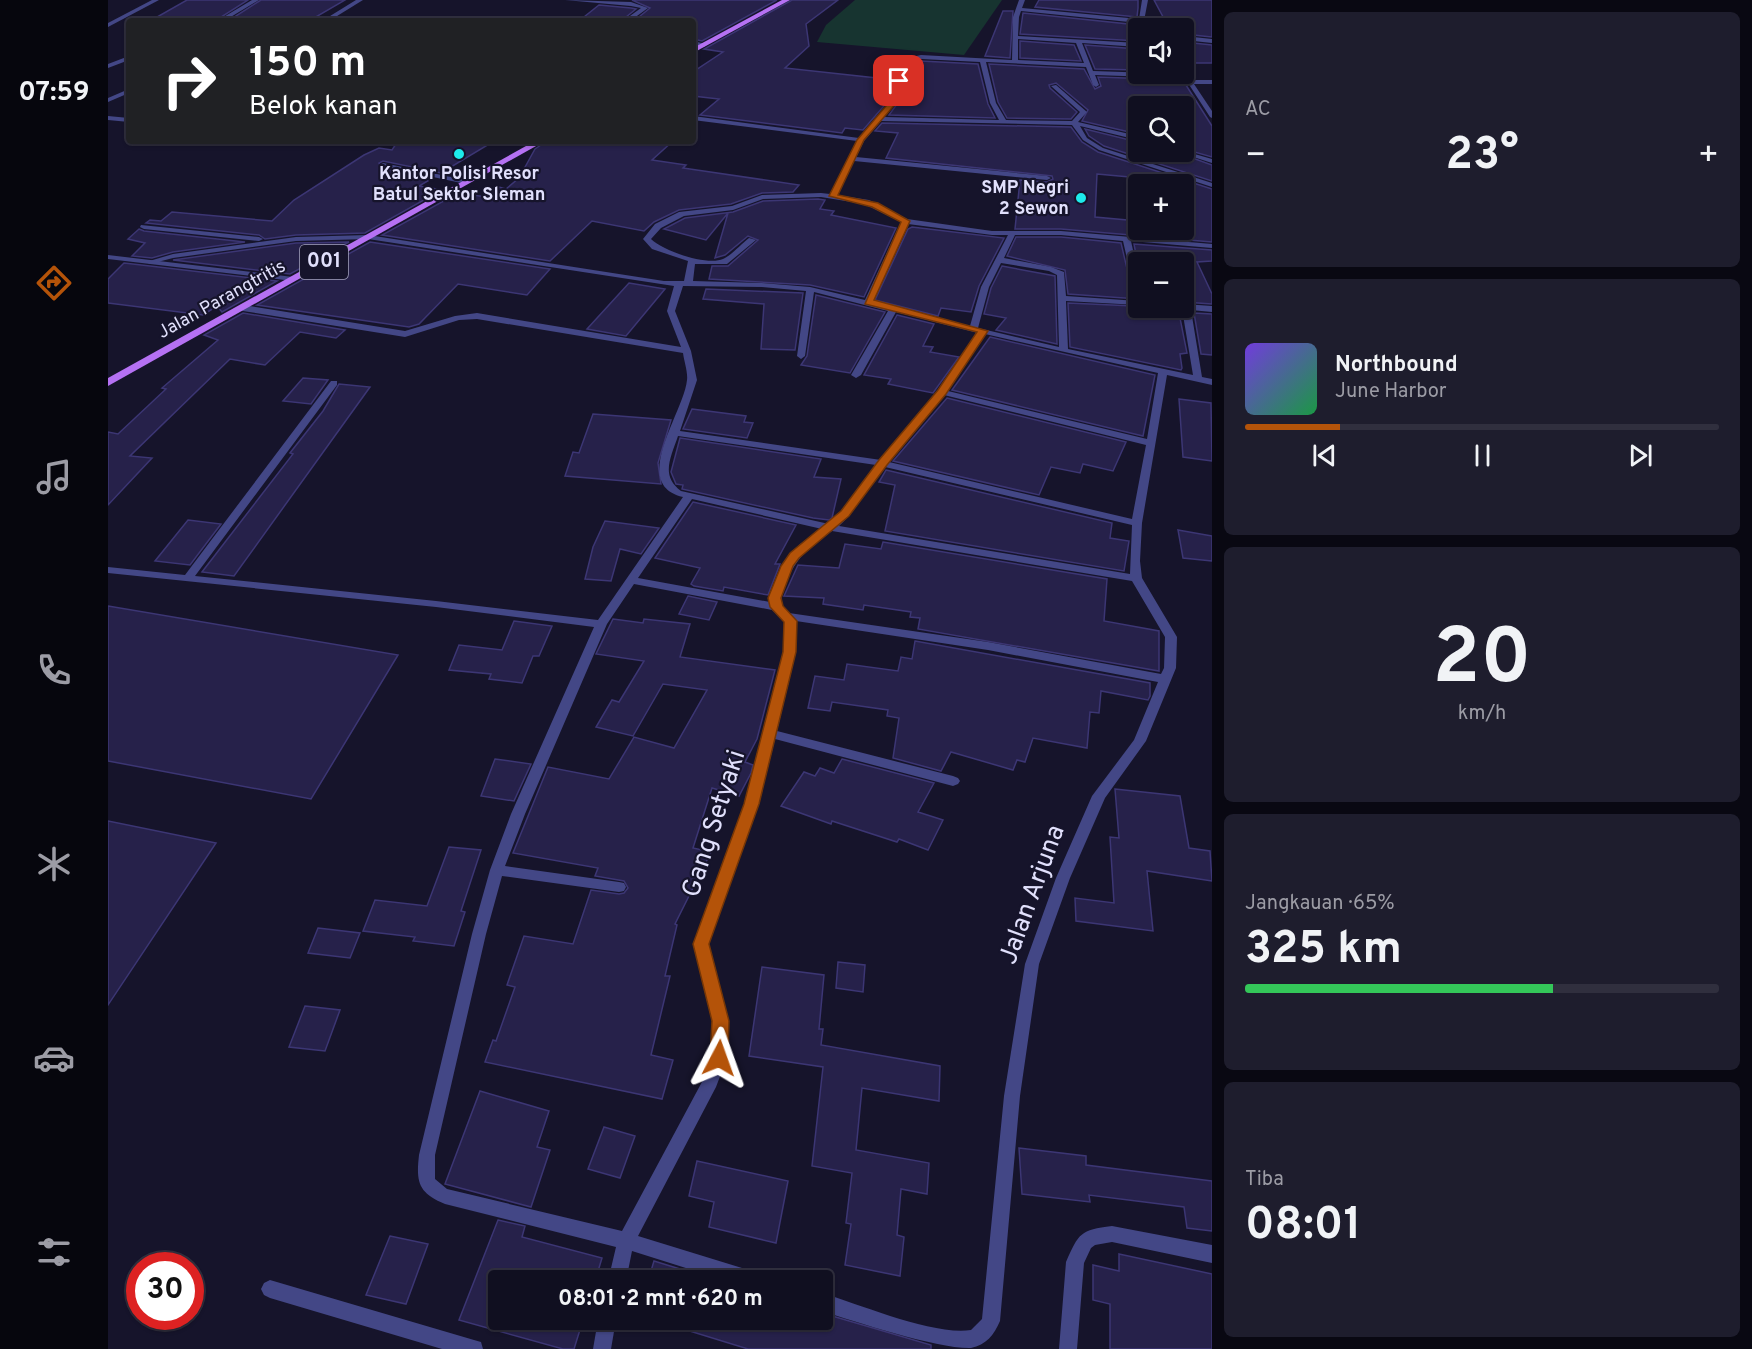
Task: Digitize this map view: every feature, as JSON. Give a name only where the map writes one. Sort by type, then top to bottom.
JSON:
[{"type":"main road","points":[[696,49],[787,0]]},
{"type":"main road","name":"Jalan Parangtritis","points":[[108,383],[535,144]]},
{"type":"street","points":[[108,25],[156,0]]},
{"type":"street","points":[[225,18],[256,0]]},
{"type":"street","points":[[330,18],[360,0]]},
{"type":"street","points":[[568,0],[630,4],[645,9],[628,18]]},
{"type":"street","points":[[630,4],[637,0]]},
{"type":"street","points":[[1015,60],[1018,9],[1022,0]]},
{"type":"street","points":[[1142,18],[1145,0]]},
{"type":"street","points":[[1018,9],[1128,20]]},
{"type":"street","points":[[1016,37],[1128,44]]},
{"type":"street","points":[[1194,39],[1212,41]]},
{"type":"street","points":[[1078,41],[1096,85]]},
{"type":"street","points":[[696,44],[704,45]]},
{"type":"street","points":[[833,196],[861,140],[895,100],[904,60],[921,57],[1088,65]]},
{"type":"street","points":[[108,66],[126,59]]},
{"type":"street","points":[[982,60],[993,103],[1003,121]]},
{"type":"street","points":[[1092,73],[1128,74]]},
{"type":"street","points":[[1194,82],[1212,82]]},
{"type":"street","points":[[1192,84],[1209,104],[1212,116]]},
{"type":"street","points":[[1054,86],[1084,112],[1074,123]]},
{"type":"street","points":[[108,100],[126,92]]},
{"type":"street","points":[[108,118],[126,120]]},
{"type":"street","points":[[696,118],[861,140]]},
{"type":"street","points":[[877,119],[1074,123],[1128,136]]},
{"type":"street","points":[[1074,123],[1085,139],[1101,149],[1212,185]]},
{"type":"street","points":[[1194,156],[1212,161]]},
{"type":"street","points":[[853,159],[1047,178]]},
{"type":"street","points":[[383,165],[466,182]]},
{"type":"street","points":[[752,240],[724,262],[693,262],[686,257],[655,247],[648,242],[648,237],[667,221],[697,211],[733,208],[762,198],[833,196],[875,205],[906,221],[1012,234],[1061,233],[1212,246]]},
{"type":"street","points":[[868,302],[906,221]]},
{"type":"street","points":[[144,227],[282,241]]},
{"type":"street","points":[[781,612],[775,598],[791,560],[809,542],[833,526],[942,392],[979,329],[985,287],[1012,234]]},
{"type":"street","points":[[150,262],[181,255],[282,241],[368,237],[628,279],[683,284],[762,285],[810,289],[1064,351],[1163,373],[1212,381]]},
{"type":"street","points":[[1127,240],[1130,252]]},
{"type":"street","points":[[108,257],[293,279]]},
{"type":"street","points":[[999,260],[1059,271],[1063,276],[1064,351]]},
{"type":"street","points":[[693,262],[671,312],[687,351],[692,380],[666,458],[664,481],[678,493],[688,497],[833,526],[854,533],[1136,578],[1137,523],[1163,373]]},
{"type":"street","points":[[801,356],[810,289]]},
{"type":"street","points":[[1063,298],[1128,302]]},
{"type":"street","points":[[243,308],[405,334],[421,331],[451,319],[477,316],[687,351]]},
{"type":"street","points":[[856,375],[894,308]]},
{"type":"street","points":[[1194,308],[1212,309]]},
{"type":"street","points":[[1187,318],[1198,379]]},
{"type":"street","points":[[187,579],[334,383]]},
{"type":"street","points":[[942,392],[1150,442]]},
{"type":"street","points":[[676,433],[883,462],[1137,523]]},
{"type":"street","points":[[688,497],[601,624],[497,870],[427,1155],[425,1178],[428,1186],[445,1196],[626,1241],[720,1270]]},
{"type":"street","points":[[108,570],[436,604],[601,624]]},
{"type":"street","name":"Jalan Arjuna","points":[[833,1305],[936,1337],[968,1340],[987,1329],[993,1307],[1012,1096],[1032,964],[1063,878],[1099,796],[1140,741],[1166,679],[1172,653],[1171,637],[1136,578]]},
{"type":"street","points":[[630,580],[781,612],[988,646],[1166,679]]},
{"type":"street","name":"Gang Setyaki","points":[[619,1270],[626,1241],[710,1082],[719,1058],[720,1021],[701,944],[752,804],[790,652],[790,621],[781,612]]},
{"type":"street","points":[[769,733],[953,781]]},
{"type":"street","points":[[497,870],[619,887]]},
{"type":"street","points":[[1068,1349],[1075,1262],[1084,1242],[1091,1237],[1112,1234],[1212,1254]]},
{"type":"street","points":[[270,1289],[474,1349]]},
{"type":"street","points":[[603,1349],[606,1330]]},
{"type":"green space","points":[[855,0],[1002,0],[964,55],[817,42],[826,25]]},
{"type":"building","points":[[187,0],[248,0],[220,18],[155,18]]},
{"type":"building","points":[[261,0],[345,0],[314,18],[233,18]]},
{"type":"building","points":[[632,0],[777,0],[702,41],[696,40],[696,18],[638,18],[650,8]]},
{"type":"building","points":[[792,0],[838,0],[806,24],[809,46],[785,68],[895,80],[890,99],[863,130],[845,128],[842,133],[700,115],[719,99],[696,96],[696,70],[723,52],[704,49]]},
{"type":"building","points":[[1039,0],[1138,0],[1137,17],[1035,7]]},
{"type":"building","points":[[1154,0],[1212,0],[1212,37],[1194,35],[1194,18],[1164,18]]},
{"type":"building","points":[[599,5],[636,9],[625,18],[583,18]]},
{"type":"building","points":[[1003,11],[1013,11],[1010,58],[985,56]]},
{"type":"building","points":[[1023,13],[1128,24],[1128,40],[1020,34]]},
{"type":"building","points":[[1020,41],[1074,45],[1081,61],[1020,58]]},
{"type":"building","points":[[1194,43],[1212,45],[1212,63],[1194,63]]},
{"type":"building","points":[[1085,45],[1128,48],[1128,70],[1095,69]]},
{"type":"building","points":[[921,61],[978,64],[988,104],[995,118],[889,115],[900,100],[909,63]]},
{"type":"building","points":[[989,64],[1084,69],[1095,89],[1101,86],[1098,77],[1128,78],[1128,84],[1185,84],[1193,96],[1128,96],[1128,132],[1082,121],[1088,110],[1056,83],[1049,85],[1050,88],[1077,112],[1071,119],[1007,118],[998,102]]},
{"type":"building","points":[[1194,98],[1212,126],[1212,157],[1194,152]]},
{"type":"building","points":[[882,123],[1071,127],[1082,142],[1098,152],[1166,174],[1128,174],[1128,177],[1097,174],[1095,217],[1128,220],[1128,235],[1061,229],[1015,229],[1020,180],[1047,182],[1053,179],[1052,176],[886,158],[898,133],[875,131]]},
{"type":"building","points":[[1085,129],[1128,140],[1128,154],[1104,146],[1089,136]]},
{"type":"building","points":[[396,144],[489,144],[441,173],[383,161],[379,163],[381,168],[431,179],[419,186],[442,190],[365,233],[296,235],[265,239],[259,235],[146,223],[150,220],[161,221],[172,212],[272,221],[294,200],[364,155],[379,148],[392,150]]},
{"type":"building","points":[[542,144],[670,144],[652,160],[686,165],[683,168],[799,185],[793,192],[762,193],[731,204],[679,210],[654,222],[644,231],[592,221],[550,261],[382,235],[458,193],[487,197],[499,187],[506,189],[519,178],[535,149]]},
{"type":"building","points":[[1194,158],[1212,165],[1212,181],[1153,162],[1194,162]]},
{"type":"building","points":[[1194,183],[1212,189],[1212,242],[1189,240],[1194,240]]},
{"type":"building","points":[[825,200],[820,209],[834,211],[831,215],[896,228],[864,297],[810,285],[709,279],[712,266],[728,266],[758,240],[748,236],[725,255],[715,258],[728,213],[706,240],[664,229],[685,218],[733,212],[763,201]]},
{"type":"building","points":[[912,227],[1004,238],[979,286],[971,312],[941,308],[938,316],[875,300],[908,229]]},
{"type":"building","points":[[139,229],[245,242],[173,252],[152,258],[132,256],[145,243],[128,239]]},
{"type":"building","points":[[1016,237],[1061,237],[1121,243],[1128,273],[1128,298],[1068,294],[1065,270],[1007,256]]},
{"type":"building","points":[[349,242],[290,274],[173,260],[296,243]]},
{"type":"building","points":[[370,242],[550,269],[527,295],[458,284],[419,324],[409,327],[257,305]]},
{"type":"building","points":[[1134,244],[1212,250],[1212,261],[1197,262],[1212,294],[1212,304],[1194,303],[1194,252],[1136,252]]},
{"type":"building","points":[[124,263],[277,281],[222,312],[217,306],[203,315],[108,303],[108,279]]},
{"type":"building","points":[[1002,266],[1055,276],[1057,344],[996,330],[1006,318],[984,314],[991,288]]},
{"type":"building","points":[[629,283],[665,289],[626,336],[587,329]]},
{"type":"building","points":[[706,289],[803,293],[795,350],[761,349],[764,304],[703,299]]},
{"type":"building","points":[[816,295],[885,312],[850,373],[801,365],[807,356]]},
{"type":"building","points":[[1068,303],[1128,306],[1128,318],[1180,318],[1187,353],[1180,354],[1181,370],[1070,347]]},
{"type":"building","points":[[243,313],[345,330],[336,338],[300,332],[265,365],[230,359],[130,456],[152,458],[108,505],[108,432],[118,434],[166,389],[162,388],[218,340],[204,335]]},
{"type":"building","points":[[1194,313],[1212,314],[1212,355],[1201,354]]},
{"type":"building","points":[[897,315],[934,324],[923,346],[933,347],[930,352],[959,357],[933,393],[888,384],[891,379],[864,375]]},
{"type":"building","points":[[990,337],[1155,375],[1143,436],[952,390]]},
{"type":"building","points":[[303,378],[328,380],[311,404],[283,401]]},
{"type":"building","points":[[339,384],[370,387],[234,576],[202,572],[293,454],[290,453],[323,411]]},
{"type":"building","points":[[947,398],[1126,442],[1113,471],[1083,464],[1080,473],[1051,467],[1039,495],[893,461]]},
{"type":"building","points":[[1179,399],[1211,403],[1212,461],[1183,457]]},
{"type":"building","points":[[692,409],[746,416],[744,422],[753,423],[747,438],[683,429]]},
{"type":"building","points":[[593,414],[671,420],[658,463],[661,484],[565,476],[573,452],[579,453]]},
{"type":"building","points":[[680,438],[821,459],[814,477],[841,479],[832,518],[829,520],[813,518],[682,489],[683,485],[676,484],[671,472]]},
{"type":"building","points":[[886,470],[1112,523],[1110,538],[1129,541],[1124,571],[885,531],[895,485],[879,482]]},
{"type":"building","points":[[693,502],[796,525],[775,564],[780,564],[768,595],[724,587],[723,591],[694,586],[691,584],[700,568],[655,558]]},
{"type":"building","points":[[188,520],[221,524],[190,565],[155,561]]},
{"type":"building","points":[[605,521],[659,528],[641,554],[620,549],[611,581],[585,579],[593,547]]},
{"type":"building","points":[[1178,530],[1212,536],[1212,561],[1183,558]]},
{"type":"building","points":[[883,542],[1107,579],[1104,621],[1159,631],[1159,671],[918,629],[920,618],[910,617],[911,612],[864,605],[863,610],[823,604],[824,598],[784,596],[798,565],[839,568],[845,544],[881,549]]},
{"type":"building","points":[[688,596],[717,602],[709,620],[679,614]]},
{"type":"building","points":[[108,606],[398,655],[311,799],[108,761]]},
{"type":"building","points":[[613,619],[643,623],[644,619],[690,624],[680,657],[775,670],[757,739],[745,762],[753,765],[751,773],[739,796],[712,788],[693,848],[711,852],[675,924],[677,925],[665,976],[670,976],[651,1055],[673,1060],[662,1099],[485,1062],[493,1040],[496,1041],[515,987],[507,985],[524,936],[573,944],[591,890],[619,894],[624,893],[628,888],[624,881],[595,876],[598,868],[513,853],[548,767],[609,779],[634,737],[674,748],[707,690],[663,684],[633,736],[596,727],[612,700],[619,702],[644,661],[596,654]]},
{"type":"building","points":[[514,621],[552,626],[539,656],[533,656],[522,683],[489,679],[491,674],[449,670],[459,645],[502,650]]},
{"type":"building","points":[[915,641],[1150,683],[1150,696],[1148,700],[1101,691],[1099,713],[1090,712],[1087,748],[1033,738],[1025,762],[1017,760],[1013,770],[951,752],[941,771],[893,758],[899,718],[887,716],[888,710],[832,702],[830,711],[808,708],[815,676],[844,680],[847,664],[898,671],[901,657],[912,659]]},
{"type":"building","points":[[495,759],[531,764],[514,801],[481,796]]},
{"type":"building","points":[[842,759],[934,783],[918,812],[943,820],[928,850],[899,839],[897,842],[832,821],[831,824],[781,806],[804,772],[815,776],[820,768],[834,773]]},
{"type":"building","points":[[1115,789],[1180,796],[1189,848],[1210,851],[1212,881],[1147,871],[1153,931],[1076,921],[1075,898],[1114,903],[1110,837],[1119,838]]},
{"type":"building","points":[[108,821],[216,843],[108,1005]]},
{"type":"building","points":[[449,847],[481,850],[461,911],[465,912],[454,946],[413,941],[415,937],[363,931],[375,900],[427,906]]},
{"type":"building","points":[[318,928],[360,933],[350,958],[308,953]]},
{"type":"building","points":[[838,962],[865,965],[863,992],[836,988]]},
{"type":"building","points":[[762,967],[824,975],[819,1029],[823,1029],[821,1045],[940,1066],[939,1101],[862,1088],[856,1150],[929,1163],[927,1194],[901,1189],[897,1235],[904,1237],[900,1276],[845,1265],[851,1224],[846,1223],[852,1173],[812,1166],[823,1067],[749,1056]]},
{"type":"building","points":[[305,1006],[340,1010],[325,1051],[289,1047]]},
{"type":"building","points":[[480,1091],[549,1111],[537,1147],[550,1150],[531,1207],[445,1184]]},
{"type":"building","points":[[604,1127],[635,1136],[620,1178],[588,1169]]},
{"type":"building","points":[[1019,1148],[1086,1156],[1086,1165],[1212,1181],[1212,1231],[1187,1228],[1184,1207],[1089,1195],[1090,1202],[1022,1194]]},
{"type":"building","points":[[697,1161],[788,1181],[776,1243],[709,1227],[714,1202],[689,1196]]},
{"type":"building","points":[[498,1220],[525,1226],[522,1237],[602,1258],[598,1270],[488,1270],[488,1328],[459,1320]]},
{"type":"building","points":[[390,1236],[428,1244],[406,1304],[366,1295]]},
{"type":"building","points":[[1119,1254],[1212,1274],[1212,1349],[1110,1349],[1110,1304],[1093,1300],[1093,1265],[1119,1271]]},
{"type":"building","points":[[654,1261],[683,1270],[651,1270]]},
{"type":"building","points":[[833,1316],[931,1345],[931,1349],[748,1349],[686,1330],[833,1330]]},
{"type":"building","points":[[495,1330],[580,1330],[574,1349],[563,1349]]},
{"type":"place","name":"Kantor Polisi Resor Batul Sektor Sleman","points":[[459,154]]},
{"type":"place","name":"SMP Negri 2 Sewon","points":[[1081,198]]},
{"type":"route","points":[[719,1058],[721,1039],[718,1004],[701,951],[701,944],[752,804],[790,652],[790,621],[776,607],[775,598],[787,566],[795,555],[814,537],[833,526],[845,514],[883,462],[942,392],[983,331],[868,302],[906,221],[899,220],[867,202],[833,196],[861,140],[895,100],[899,81]]}]
